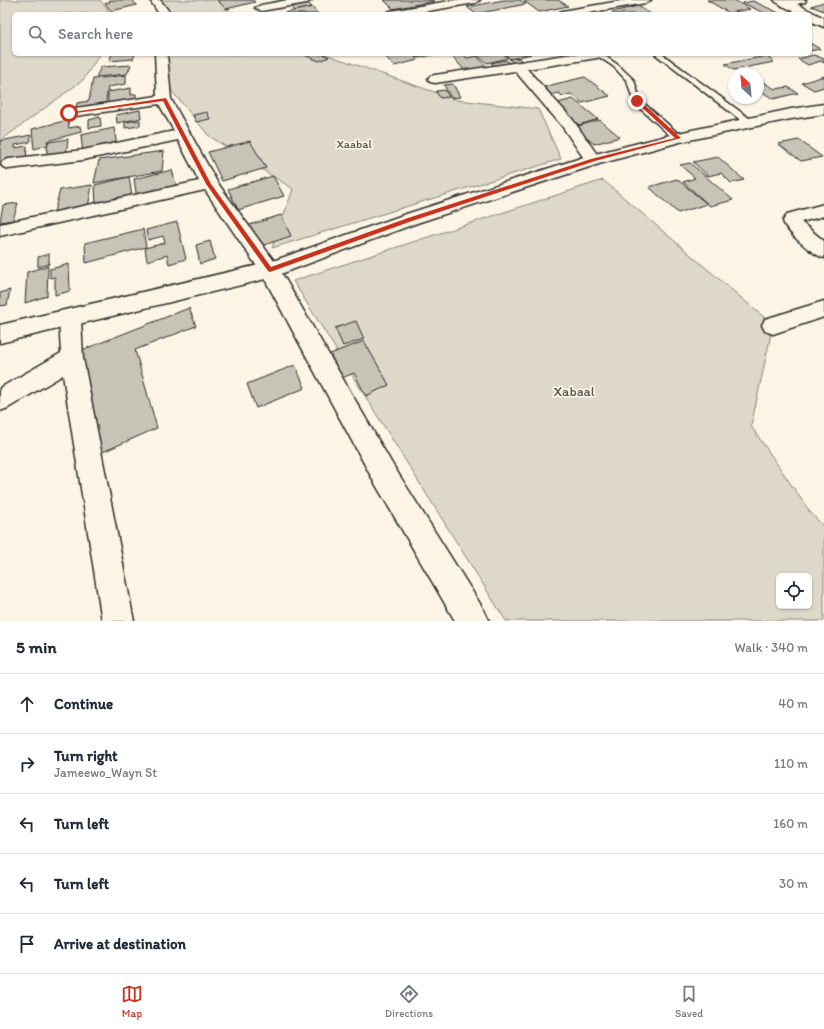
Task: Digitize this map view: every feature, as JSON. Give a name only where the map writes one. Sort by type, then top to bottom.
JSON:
[{"type":"street","points":[[155,0],[164,12]]},
{"type":"street","points":[[261,8],[307,0]]},
{"type":"street","points":[[402,12],[475,0]]},
{"type":"street","points":[[588,0],[605,11]]},
{"type":"street","points":[[591,12],[605,11],[646,0]]},
{"type":"street","points":[[783,2],[801,0]]},
{"type":"street","points":[[783,2],[802,12]]},
{"type":"street","points":[[812,17],[824,23]]},
{"type":"street","points":[[161,56],[164,99],[209,184],[270,270],[382,471],[473,621]]},
{"type":"street","points":[[435,79],[586,56]]},
{"type":"street","points":[[519,67],[568,123],[593,160]]},
{"type":"street","points":[[69,113],[164,99]]},
{"type":"street","points":[[0,334],[270,270],[410,219],[593,160],[678,138],[790,114],[824,109]]},
{"type":"street","points":[[9,164],[83,155],[183,134]]},
{"type":"street","points":[[0,230],[209,184]]},
{"type":"street","points":[[824,210],[793,218],[792,221],[793,225],[824,251]]},
{"type":"street","points":[[773,325],[824,309]]},
{"type":"street","points":[[70,318],[72,358],[118,621]]},
{"type":"street","points":[[0,400],[72,358]]},
{"type":"lane","points":[[601,56],[616,66],[630,80],[637,101],[678,138]]},
{"type":"lane","points":[[661,56],[750,123]]},
{"type":"green space","points":[[0,0],[100,0],[108,12],[12,12],[12,56],[99,56],[83,80],[0,141]]},
{"type":"green space","points":[[160,0],[217,0],[231,12],[163,12]]},
{"type":"green space","name":"Xaabal","points":[[164,56],[331,56],[457,100],[538,109],[561,159],[272,248],[293,189],[209,136],[162,79]]},
{"type":"green space","name":"Xabaal","points":[[603,180],[773,325],[751,426],[810,512],[824,527],[824,621],[506,621],[293,281]]},
{"type":"building","points":[[109,0],[132,0],[137,5],[111,11],[105,3],[110,2]]},
{"type":"building","points":[[217,0],[253,0],[255,2],[226,9]]},
{"type":"building","points":[[384,0],[433,0],[434,1],[393,9]]},
{"type":"building","points":[[504,0],[520,0],[526,4],[486,12],[473,12],[467,7]]},
{"type":"building","points":[[558,0],[568,6],[539,12],[524,1]]},
{"type":"building","points":[[707,0],[734,0],[750,9],[727,12]]},
{"type":"building","points":[[753,1],[777,12],[762,12],[743,3]]},
{"type":"building","points":[[824,2],[824,11],[811,6]]},
{"type":"building","points":[[308,3],[312,7],[294,11],[291,7]]},
{"type":"building","points":[[638,6],[648,12],[612,12]]},
{"type":"building","points":[[312,7],[316,12],[289,12]]},
{"type":"building","points":[[812,44],[820,49],[812,51]]},
{"type":"building","points":[[111,56],[134,56],[133,59],[109,61]]},
{"type":"building","points":[[307,56],[329,57],[319,61]]},
{"type":"building","points":[[385,56],[414,56],[418,60],[394,66]]},
{"type":"building","points":[[416,56],[428,56],[418,58]]},
{"type":"building","points":[[452,56],[465,56],[467,58],[477,56],[487,67],[465,71]]},
{"type":"building","points":[[478,56],[506,56],[508,58],[487,63]]},
{"type":"building","points":[[507,56],[523,56],[511,59]]},
{"type":"building","points":[[766,56],[774,62],[743,68],[730,68],[725,64]]},
{"type":"building","points":[[812,56],[824,59],[824,63],[821,61],[808,65],[798,59]]},
{"type":"building","points":[[519,58],[523,62],[514,64],[509,59]]},
{"type":"building","points":[[506,60],[511,64],[496,67],[491,63]]},
{"type":"building","points":[[131,65],[127,74],[96,77],[101,67]]},
{"type":"building","points":[[126,75],[126,84],[108,87],[105,108],[75,113],[77,103],[89,101],[93,79]]},
{"type":"building","points":[[824,76],[824,87],[814,90],[802,83]]},
{"type":"building","points":[[585,77],[610,96],[582,103],[571,94],[562,96],[559,93],[547,96],[538,88]]},
{"type":"building","points":[[764,83],[775,89],[788,87],[798,93],[773,99],[764,93]]},
{"type":"building","points":[[453,84],[460,97],[451,98],[444,85]]},
{"type":"building","points":[[131,88],[131,95],[136,94],[136,104],[108,109],[108,92]]},
{"type":"building","points":[[445,90],[449,97],[440,98],[436,91]]},
{"type":"building","points":[[573,99],[598,119],[579,125],[554,104]]},
{"type":"building","points":[[140,110],[141,118],[117,123],[116,115]]},
{"type":"building","points":[[207,112],[210,119],[196,122],[193,115]]},
{"type":"building","points":[[100,117],[101,126],[89,128],[89,120]]},
{"type":"building","points":[[68,120],[69,128],[80,126],[81,132],[47,141],[48,145],[34,149],[32,129]]},
{"type":"building","points":[[140,120],[140,126],[125,128],[125,122]]},
{"type":"building","points":[[600,120],[620,137],[594,144],[574,127]]},
{"type":"building","points":[[114,128],[117,146],[83,154],[81,135]]},
{"type":"building","points":[[31,135],[30,142],[15,145],[15,148],[27,146],[26,160],[0,166],[0,141]]},
{"type":"building","points":[[68,139],[66,155],[46,158],[48,142]]},
{"type":"building","points":[[799,140],[822,157],[801,161],[778,144]]},
{"type":"building","points":[[250,141],[266,168],[222,181],[208,152]]},
{"type":"building","points":[[164,151],[162,171],[94,183],[99,160]]},
{"type":"building","points":[[718,157],[744,180],[731,183],[721,173],[708,176],[693,162]]},
{"type":"building","points":[[690,163],[733,200],[710,206],[683,182],[695,178],[680,165]]},
{"type":"building","points":[[172,170],[177,189],[137,199],[134,179]]},
{"type":"building","points":[[273,176],[284,196],[238,210],[228,189]]},
{"type":"building","points":[[129,177],[132,197],[96,206],[95,185]]},
{"type":"building","points":[[677,179],[707,204],[678,213],[649,187]]},
{"type":"building","points":[[92,185],[88,207],[54,212],[60,190]]},
{"type":"building","points":[[18,203],[13,220],[0,222],[3,205]]},
{"type":"building","points":[[281,215],[291,236],[252,249],[243,227]]},
{"type":"building","points":[[177,222],[186,259],[169,264],[167,255],[147,261],[145,248],[165,243],[163,236],[148,240],[146,230]]},
{"type":"building","points":[[143,229],[146,247],[86,263],[85,243]]},
{"type":"building","points":[[210,241],[215,259],[200,264],[196,245]]},
{"type":"building","points":[[49,254],[49,264],[38,267],[38,257]]},
{"type":"building","points":[[69,264],[70,291],[55,295],[55,277],[50,278],[50,269]]},
{"type":"building","points":[[48,266],[47,296],[25,303],[27,272]]},
{"type":"building","points":[[10,290],[7,305],[0,306],[0,293]]},
{"type":"building","points":[[189,308],[196,326],[135,350],[157,428],[96,455],[77,352]]},
{"type":"building","points":[[356,321],[364,339],[343,346],[335,328]]},
{"type":"building","points":[[364,341],[389,385],[366,396],[354,373],[342,378],[330,354]]},
{"type":"building","points":[[295,365],[305,388],[256,408],[247,384]]},
{"type":"route","points":[[69,113],[164,99],[209,184],[270,270],[410,219],[593,160],[678,138],[637,101]]}]
